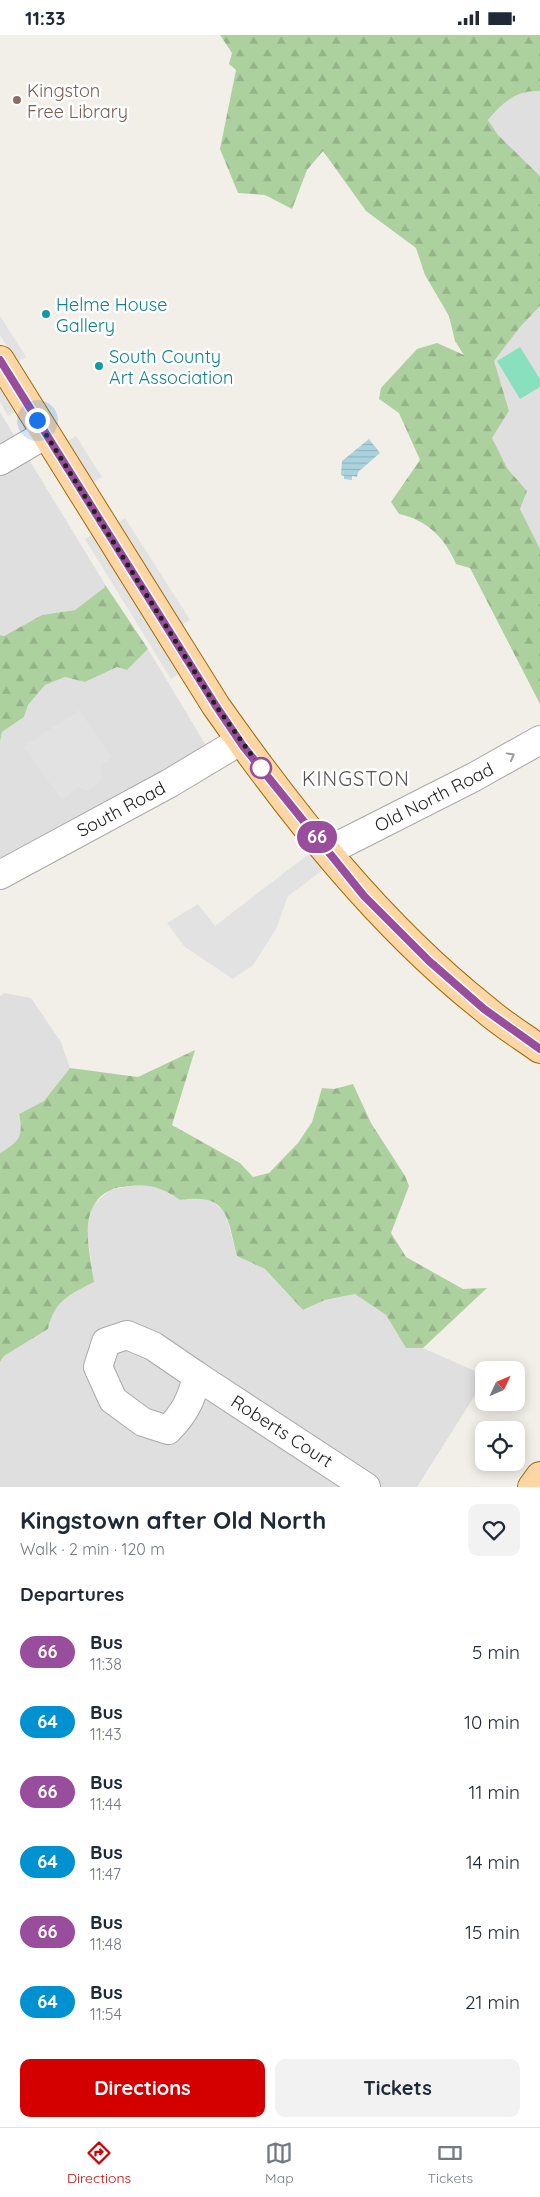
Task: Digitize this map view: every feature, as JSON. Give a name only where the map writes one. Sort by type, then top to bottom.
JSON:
[{"type":"main road","points":[[0,360],[216,706],[240,741],[364,896],[429,961],[484,1009],[540,1049]]},
{"type":"main road","points":[[532,1487],[540,1476]]},
{"type":"street","points":[[0,461],[46,434]]},
{"type":"street","name":"Old North Road","points":[[328,851],[474,777],[540,740]]},
{"type":"street","name":"South Road","points":[[0,875],[170,783],[240,741]]},
{"type":"street","name":"Roberts Court","points":[[197,1376],[366,1487]]},
{"type":"shaded area","points":[[528,91],[540,91],[540,176],[498,135],[488,120],[507,99]]},
{"type":"shaded area","points":[[540,306],[540,549],[520,509],[527,491],[507,468],[491,438],[509,411],[493,361],[520,327]]},
{"type":"shaded area","points":[[0,316],[26,357],[17,362],[0,335]]},
{"type":"shaded area","points":[[0,384],[17,411],[8,416],[0,402]]},
{"type":"shaded area","points":[[0,412],[106,586],[75,610],[42,615],[4,636],[0,635]]},
{"type":"shaded area","points":[[76,436],[102,477],[92,483],[67,442]]},
{"type":"shaded area","points":[[125,518],[190,620],[181,625],[117,523]]},
{"type":"shaded area","points":[[94,534],[181,672],[171,679],[85,539]]},
{"type":"shaded area","points":[[148,649],[205,744],[193,761],[0,874],[0,742],[2,732],[24,717],[28,705],[44,685],[65,677],[85,682],[117,667],[127,670]]},
{"type":"shaded area","points":[[79,710],[112,757],[100,767],[103,779],[88,791],[78,787],[62,800],[23,747]]},
{"type":"shaded area","points":[[310,853],[323,870],[288,896],[276,929],[253,965],[233,979],[185,947],[167,923],[198,904],[215,926]]},
{"type":"shaded area","points":[[4,993],[31,998],[61,1042],[70,1068],[44,1101],[19,1114],[22,1129],[16,1144],[0,1153],[0,996]]},
{"type":"shaded area","points":[[142,1184],[168,1190],[180,1200],[201,1197],[213,1202],[225,1212],[237,1256],[265,1269],[303,1310],[325,1300],[355,1294],[386,1315],[406,1348],[423,1348],[475,1371],[475,1395],[417,1487],[0,1487],[0,1362],[4,1356],[48,1329],[51,1314],[67,1295],[94,1282],[87,1232],[92,1206],[110,1190]]},
{"type":"green space","points":[[220,35],[540,35],[540,91],[531,91],[511,98],[488,120],[498,135],[540,176],[540,306],[520,327],[494,361],[509,411],[492,438],[507,468],[527,491],[520,509],[540,549],[540,704],[470,568],[456,564],[441,538],[434,531],[418,521],[399,514],[391,502],[420,460],[399,413],[379,399],[381,388],[417,349],[437,343],[464,355],[455,341],[449,316],[425,275],[416,248],[366,211],[323,151],[307,170],[292,209],[265,195],[238,193],[220,149],[236,70],[229,64],[232,53]]},
{"type":"green space","points":[[520,347],[540,379],[540,387],[520,399],[497,361]]},
{"type":"green space","points":[[104,585],[148,649],[127,670],[117,667],[85,682],[65,677],[45,685],[28,705],[24,717],[2,732],[0,742],[0,635],[4,636],[42,615],[75,610],[105,587]]},
{"type":"green space","points":[[195,1050],[172,1125],[240,1163],[253,1177],[269,1173],[298,1143],[312,1122],[322,1088],[334,1089],[353,1084],[371,1123],[405,1176],[409,1186],[391,1233],[406,1257],[463,1289],[487,1288],[423,1348],[406,1348],[386,1315],[355,1294],[325,1300],[303,1310],[265,1269],[237,1256],[227,1219],[217,1204],[208,1200],[180,1200],[163,1190],[150,1186],[120,1187],[100,1197],[93,1207],[89,1218],[88,1244],[94,1282],[64,1299],[54,1312],[48,1329],[4,1356],[0,1362],[0,1153],[16,1142],[18,1138],[21,1128],[19,1114],[44,1101],[70,1068],[138,1077]]},
{"type":"water","points":[[369,439],[380,453],[358,472],[357,477],[352,476],[352,480],[344,479],[344,476],[341,475],[342,461]]},
{"type":"bus line","name":"66","points":[[0,360],[216,706],[243,746],[364,896],[429,961],[484,1009],[540,1049]]},
{"type":"place","name":"Kingston Free Library","points":[[17,100]]},
{"type":"place","name":"Helme House Gallery","points":[[46,314]]},
{"type":"place","name":"South County Art Association","points":[[99,366]]},
{"type":"district","name":"KINGSTON","points":[[356,778]]},
{"type":"route","points":[[37,420],[216,706],[243,746],[261,768]]}]
